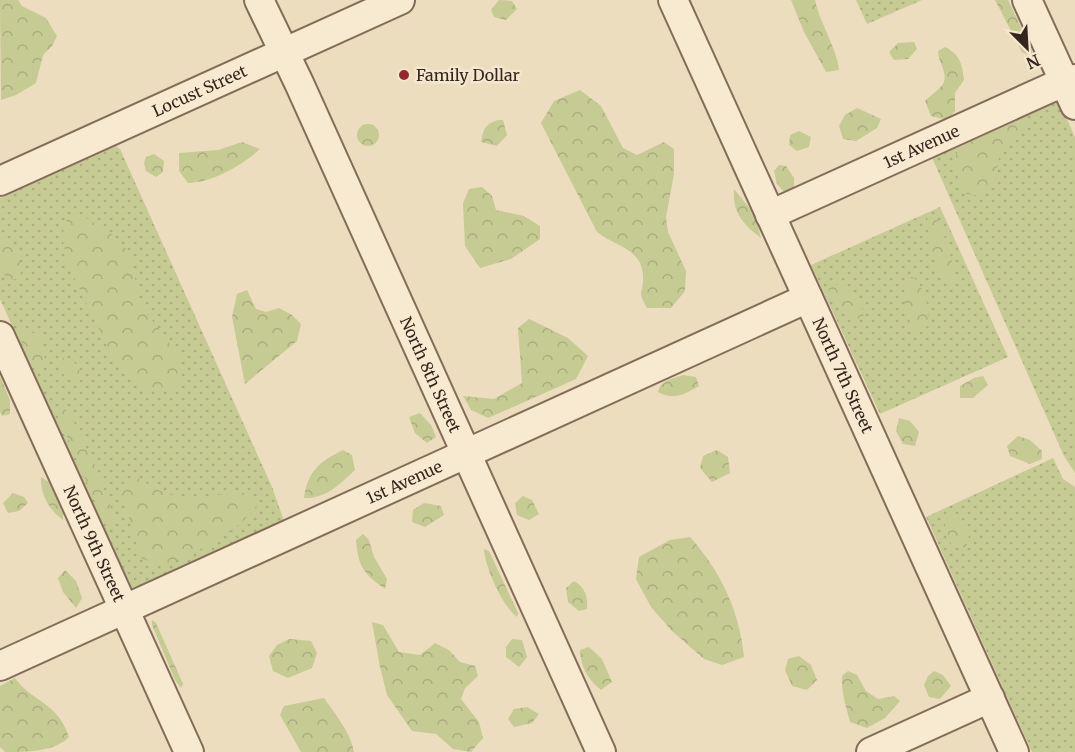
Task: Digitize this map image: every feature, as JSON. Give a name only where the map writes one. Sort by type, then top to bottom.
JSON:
[{"type":"street","name":"North 8th Street","points":[[259,0],[601,752]]},
{"type":"street","name":"Locust Street","points":[[0,181],[400,0]]},
{"type":"street","name":"North 7th Street","points":[[673,0],[1014,752]]},
{"type":"street","points":[[1027,0],[1072,89]]},
{"type":"street","name":"1st Avenue","points":[[770,215],[1072,89]]},
{"type":"street","name":"1st Avenue","points":[[0,666],[808,298]]},
{"type":"street","name":"North 9th Street","points":[[0,336],[189,752]]},
{"type":"street","points":[[871,752],[990,698]]},
{"type":"green space","points":[[0,0],[18,0],[22,6],[46,18],[57,36],[52,46],[43,55],[36,83],[16,95],[1,100]]},
{"type":"green space","points":[[499,0],[512,1],[517,9],[506,20],[494,17],[491,10]]},
{"type":"green space","points":[[791,0],[815,0],[835,52],[839,70],[826,72],[804,32]]},
{"type":"green space","points":[[856,0],[922,0],[867,24]]},
{"type":"green space","points":[[995,0],[1008,0],[1032,50],[1033,57],[1022,52]]},
{"type":"green space","points":[[914,42],[917,49],[908,59],[894,60],[889,52],[898,43]]},
{"type":"green space","points":[[945,47],[959,60],[964,80],[955,93],[955,111],[947,120],[931,116],[925,101],[945,80],[938,51]]},
{"type":"green space","points":[[580,90],[601,106],[623,148],[637,155],[664,142],[674,149],[674,174],[666,217],[668,232],[686,271],[685,291],[671,308],[647,308],[641,294],[643,276],[638,259],[597,232],[541,123],[554,101]]},
{"type":"green space","points":[[1057,97],[1075,137],[1075,473],[1064,456],[930,153]]},
{"type":"green space","points":[[857,108],[881,119],[877,128],[856,141],[843,139],[839,126],[845,115]]},
{"type":"green space","points":[[503,120],[507,135],[497,146],[481,142],[486,127]]},
{"type":"green space","points":[[1016,120],[1032,120],[1000,154],[995,179],[980,196],[962,193],[955,161],[962,142]]},
{"type":"green space","points":[[368,124],[376,127],[379,135],[376,143],[368,146],[360,143],[357,135],[360,127]]},
{"type":"green space","points":[[799,131],[811,137],[809,147],[797,151],[789,145],[790,135]]},
{"type":"green space","points":[[242,142],[260,149],[227,172],[208,180],[188,183],[179,171],[179,153],[218,150]]},
{"type":"green space","points":[[116,146],[120,149],[272,487],[284,521],[137,589],[132,588],[127,581],[0,299],[0,198]]},
{"type":"green space","points":[[154,154],[164,161],[163,172],[156,177],[146,171],[144,163],[146,157]]},
{"type":"green space","points":[[779,165],[786,166],[794,178],[794,192],[786,194],[777,184],[774,171]]},
{"type":"green space","points":[[482,187],[492,196],[496,210],[524,216],[540,226],[540,239],[511,259],[480,268],[465,246],[463,203],[469,189]]},
{"type":"green space","points":[[734,189],[755,215],[761,238],[740,218],[735,205]]},
{"type":"green space","points":[[940,207],[1008,357],[880,414],[811,265]]},
{"type":"green space","points":[[72,213],[85,217],[114,236],[130,253],[140,304],[181,359],[182,380],[170,390],[147,391],[110,352],[69,267],[62,238],[65,223]]},
{"type":"green space","points":[[927,216],[936,216],[943,233],[951,258],[954,284],[940,274],[929,240]]},
{"type":"green space","points":[[0,238],[10,243],[22,264],[20,280],[7,278],[0,270]]},
{"type":"green space","points":[[913,276],[926,300],[928,320],[927,327],[912,329],[904,304],[905,283]]},
{"type":"green space","points":[[843,284],[860,301],[864,318],[848,319],[832,300],[827,285]]},
{"type":"green space","points":[[247,290],[256,309],[266,312],[279,308],[292,315],[301,324],[297,341],[245,384],[232,317],[237,294]]},
{"type":"green space","points":[[529,319],[568,338],[588,356],[576,379],[488,418],[471,410],[463,396],[494,399],[522,383],[518,328]]},
{"type":"green space","points":[[18,322],[42,338],[45,360],[42,374],[30,363],[18,332]]},
{"type":"green space","points":[[63,358],[73,360],[81,373],[74,381],[66,378],[60,369]]},
{"type":"green space","points":[[683,375],[696,377],[699,386],[684,394],[674,396],[658,392],[664,382]]},
{"type":"green space","points":[[0,376],[10,400],[10,414],[2,416],[0,412]]},
{"type":"green space","points":[[983,376],[988,385],[973,398],[960,398],[960,386]]},
{"type":"green space","points":[[60,406],[70,413],[109,500],[113,519],[110,528],[105,524],[56,411]]},
{"type":"green space","points":[[420,413],[431,425],[436,437],[427,443],[415,433],[409,417]]},
{"type":"green space","points":[[899,418],[910,421],[919,432],[915,446],[903,444],[896,431]]},
{"type":"green space","points":[[1018,436],[1030,440],[1042,451],[1042,459],[1030,464],[1010,456],[1007,446]]},
{"type":"green space","points":[[343,450],[352,455],[355,470],[326,493],[304,498],[308,481],[316,468]]},
{"type":"green space","points":[[717,450],[728,457],[730,473],[712,482],[700,468],[703,456]]},
{"type":"green space","points":[[1053,458],[1063,479],[1075,487],[1075,752],[1032,752],[926,517]]},
{"type":"green space","points":[[41,477],[49,482],[63,513],[63,520],[46,501]]},
{"type":"green space","points":[[135,478],[142,479],[151,487],[182,499],[242,492],[259,502],[240,524],[228,533],[188,555],[161,566],[141,558],[122,495],[124,482]]},
{"type":"green space","points":[[13,493],[24,497],[28,503],[19,511],[8,513],[3,503]]},
{"type":"green space","points":[[523,496],[532,500],[539,514],[529,520],[517,515],[515,503]]},
{"type":"green space","points":[[424,503],[441,506],[444,515],[425,527],[412,522],[413,510]]},
{"type":"green space","points":[[949,513],[958,514],[969,535],[966,548],[951,544],[945,525]]},
{"type":"green space","points":[[363,534],[369,540],[374,557],[387,579],[385,589],[367,574],[358,557],[356,540]]},
{"type":"green space","points":[[690,537],[711,564],[727,592],[738,623],[744,657],[722,665],[704,659],[672,631],[651,607],[636,579],[639,557],[670,540]]},
{"type":"green space","points":[[484,549],[489,551],[518,613],[517,617],[511,612],[495,586],[487,566]]},
{"type":"green space","points":[[65,570],[76,581],[82,598],[76,608],[63,592],[58,578]]},
{"type":"green space","points":[[574,581],[585,593],[587,609],[579,611],[568,602],[566,588]]},
{"type":"green space","points":[[152,620],[156,623],[183,684],[181,688],[175,680]]},
{"type":"green space","points":[[372,622],[383,625],[399,652],[420,655],[435,643],[449,650],[460,662],[475,666],[478,676],[465,688],[461,699],[479,722],[483,738],[471,752],[453,749],[436,734],[412,731],[387,695]]},
{"type":"green space","points":[[289,639],[311,641],[317,653],[312,668],[288,678],[273,671],[269,656],[277,645]]},
{"type":"green space","points":[[512,639],[522,640],[527,657],[519,667],[506,657],[506,647]]},
{"type":"green space","points":[[589,647],[602,659],[612,682],[601,690],[588,677],[582,662],[580,650]]},
{"type":"green space","points":[[799,656],[811,665],[817,680],[807,690],[792,686],[785,670],[788,659]]},
{"type":"green space","points":[[848,671],[857,675],[866,691],[878,699],[894,696],[900,701],[885,718],[867,728],[850,722],[842,682],[842,676]]},
{"type":"green space","points":[[934,671],[943,675],[951,686],[940,699],[929,697],[924,685],[928,676]]},
{"type":"green space","points":[[15,678],[29,693],[58,716],[69,737],[63,742],[48,748],[22,752],[5,752],[0,747],[0,686]]},
{"type":"green space","points":[[324,698],[346,731],[354,752],[301,752],[280,715],[284,706]]},
{"type":"green space","points":[[527,707],[539,714],[532,723],[514,727],[508,719],[514,709]]},
{"type":"place","name":"Family Dollar","points":[[404,75]]}]
